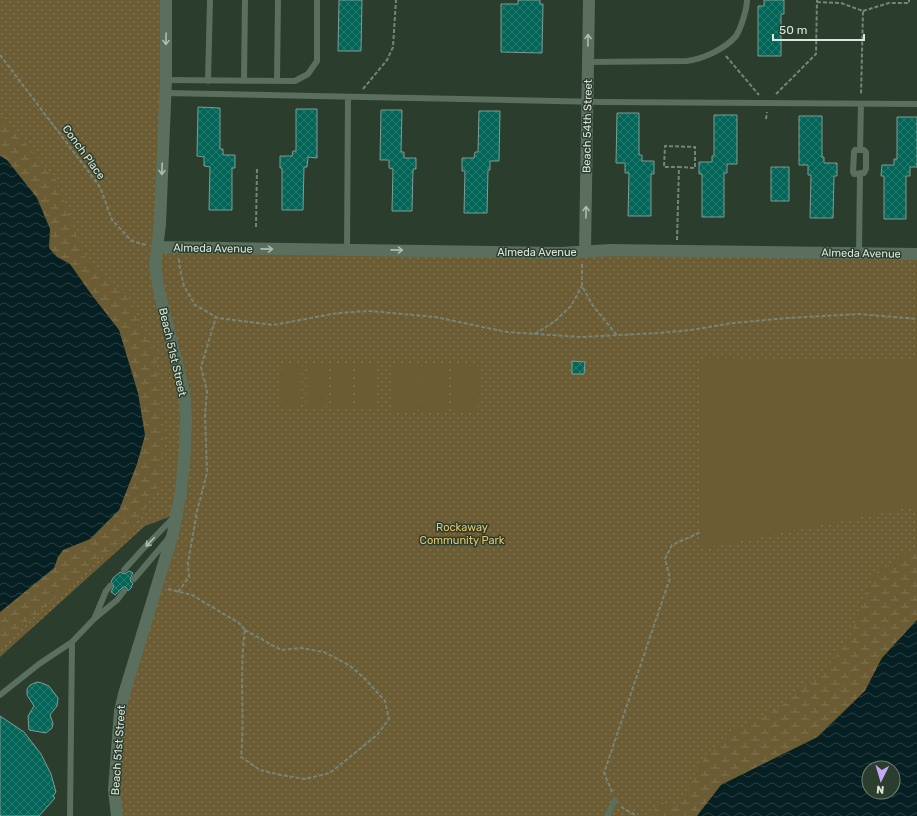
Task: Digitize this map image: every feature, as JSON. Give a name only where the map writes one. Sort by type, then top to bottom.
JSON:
[{"type":"street","name":"Beach 51st Street","points":[[117,816],[114,790],[120,710],[173,533],[177,514],[185,449],[185,406],[181,378],[157,281],[155,265],[158,247],[166,80],[166,0]]},
{"type":"street","name":"Beach 54th Street","points":[[585,251],[589,0]]},
{"type":"street","name":"Almeda Avenue","points":[[158,247],[561,253],[610,250],[917,254]]},
{"type":"lane","points":[[208,81],[210,0]]},
{"type":"lane","points":[[244,81],[246,0]]},
{"type":"lane","points":[[277,81],[278,0]]},
{"type":"lane","points":[[166,80],[295,81],[308,74],[316,60],[317,0]]},
{"type":"lane","points":[[588,62],[698,60],[720,49],[736,36],[743,20],[747,0]]},
{"type":"lane","points":[[165,93],[588,102],[917,104]]},
{"type":"lane","points":[[347,250],[348,97]]},
{"type":"lane","points":[[860,150],[861,104]]},
{"type":"lane","points":[[864,150],[866,152],[866,173],[860,174],[854,174],[853,172],[854,151],[864,150]]},
{"type":"lane","points":[[859,253],[860,174]]},
{"type":"lane","points":[[124,570],[177,514]]},
{"type":"lane","points":[[134,579],[173,533]]},
{"type":"lane","points":[[94,619],[106,591],[110,586]]},
{"type":"lane","points":[[0,695],[39,664],[72,642],[94,619],[117,600],[124,591]]},
{"type":"lane","points":[[70,816],[72,642]]},
{"type":"lane","points":[[606,816],[614,801]]},
{"type":"path","points":[[356,97],[387,60],[393,47],[396,0]]},
{"type":"path","points":[[720,49],[767,103],[816,54],[817,1],[841,3],[863,11],[889,3],[909,3],[909,0]]},
{"type":"path","points":[[861,104],[863,11]]},
{"type":"path","name":"Conch Place","points":[[0,55],[98,184],[112,220],[132,241],[158,247]]},
{"type":"path","points":[[665,146],[695,147],[695,168],[679,167],[664,167],[665,146]]},
{"type":"path","points":[[256,227],[257,167]]},
{"type":"path","points":[[677,251],[679,167]]},
{"type":"path","points":[[534,334],[555,320],[571,306],[582,286],[582,264],[585,251]]},
{"type":"path","points":[[179,258],[184,286],[195,305],[216,317],[241,322],[272,325],[338,312],[370,311],[435,317],[507,332],[581,337],[691,330],[733,323],[859,314],[917,319]]},
{"type":"path","points":[[582,286],[593,306],[617,335]]},
{"type":"path","points":[[178,592],[189,577],[188,563],[196,519],[207,473],[205,414],[207,391],[201,367],[216,317]]},
{"type":"path","points":[[637,816],[614,801],[604,774],[670,578],[665,559],[672,545],[701,532]]},
{"type":"path","points":[[158,586],[192,595],[239,623],[245,630],[281,650],[301,648],[324,652],[349,665],[364,678],[385,701],[389,719],[377,735],[330,773],[304,778],[260,770],[241,757],[243,736],[242,647],[245,630]]},
{"type":"green space","name":"Rockaway Community Park","points":[[0,0],[166,0],[158,247],[917,254],[917,620],[721,785],[697,816],[117,816],[119,718],[177,514],[145,526],[0,657],[0,612],[54,568],[7,160],[0,156]]},
{"type":"green space","points":[[0,114],[55,178],[87,262],[128,295],[155,353],[164,434],[159,486],[128,535],[0,645],[0,612],[54,568],[58,557],[63,550],[90,539],[145,435],[138,393],[119,330],[70,264],[57,257],[49,248],[50,229],[7,160],[0,156]]},
{"type":"green space","points":[[709,358],[917,361],[917,506],[701,549],[699,364]]},
{"type":"green space","points":[[282,363],[302,363],[301,407],[281,406]]},
{"type":"green space","points":[[307,363],[327,364],[326,407],[306,407]]},
{"type":"green space","points":[[332,364],[352,364],[351,407],[331,407]]},
{"type":"green space","points":[[356,364],[377,365],[376,408],[356,408]]},
{"type":"green space","points":[[392,364],[419,365],[418,411],[391,411]]},
{"type":"green space","points":[[422,365],[449,365],[448,412],[421,412]]},
{"type":"green space","points":[[452,365],[479,366],[478,412],[451,412]]},
{"type":"green space","points":[[917,546],[917,620],[882,658],[865,691],[817,737],[721,785],[697,816],[651,816],[659,801],[677,808],[708,752],[736,730],[778,709],[820,674],[848,642],[874,574]]},
{"type":"water","points":[[0,156],[7,160],[37,198],[50,229],[49,248],[57,257],[70,264],[119,330],[138,393],[145,435],[137,464],[119,510],[90,539],[63,550],[58,557],[54,568],[0,612]]},
{"type":"water","points":[[917,620],[917,816],[697,816],[721,785],[818,737],[865,691],[882,658]]},
{"type":"building","points":[[339,0],[362,0],[361,51],[338,51]]},
{"type":"building","points":[[518,0],[540,0],[540,4],[543,4],[542,53],[501,52],[501,4],[518,4]]},
{"type":"building","points":[[764,0],[784,0],[784,14],[781,14],[781,56],[758,56],[758,6],[764,6]]},
{"type":"building","points":[[198,107],[220,108],[220,149],[223,149],[223,155],[235,155],[235,168],[232,168],[232,210],[209,210],[210,167],[204,166],[204,157],[197,156]]},
{"type":"building","points":[[296,109],[317,109],[317,158],[308,157],[307,167],[304,167],[303,210],[282,210],[282,168],[280,168],[280,156],[292,156],[293,151],[296,151]]},
{"type":"building","points":[[381,110],[402,110],[401,152],[404,152],[404,158],[416,158],[416,169],[413,169],[412,211],[392,211],[393,169],[389,168],[389,160],[380,160]]},
{"type":"building","points":[[479,111],[500,111],[499,161],[490,161],[490,170],[488,170],[487,213],[464,213],[465,171],[462,171],[462,158],[474,158],[475,152],[478,152]]},
{"type":"building","points":[[617,113],[639,113],[639,155],[642,155],[642,161],[654,161],[654,174],[651,174],[651,216],[628,216],[629,173],[625,173],[625,163],[616,163]]},
{"type":"building","points":[[714,115],[737,115],[737,164],[727,164],[727,173],[724,173],[724,217],[702,217],[702,174],[699,174],[699,162],[712,162],[712,156],[714,156]]},
{"type":"building","points":[[799,116],[822,116],[822,157],[824,157],[824,163],[837,163],[837,176],[834,176],[833,218],[810,218],[811,175],[808,175],[808,165],[799,165]]},
{"type":"building","points":[[897,117],[917,117],[917,167],[910,167],[910,176],[906,176],[906,219],[884,219],[884,176],[881,176],[882,165],[894,165],[894,159],[897,159]]},
{"type":"building","points":[[771,167],[789,167],[789,201],[771,201]]},
{"type":"building","points":[[572,361],[585,362],[584,374],[572,374]]},
{"type":"building","points":[[129,571],[133,573],[130,579],[133,583],[131,588],[128,591],[126,587],[123,587],[115,595],[111,592],[114,586],[111,582],[113,578],[120,572],[125,574]]},
{"type":"building","points":[[37,682],[49,686],[58,698],[57,706],[50,715],[53,723],[52,728],[46,733],[29,730],[28,716],[34,706],[27,695],[27,689],[30,685]]},
{"type":"building","points":[[0,716],[24,732],[41,754],[51,774],[56,792],[53,796],[55,798],[39,816],[0,816]]}]
